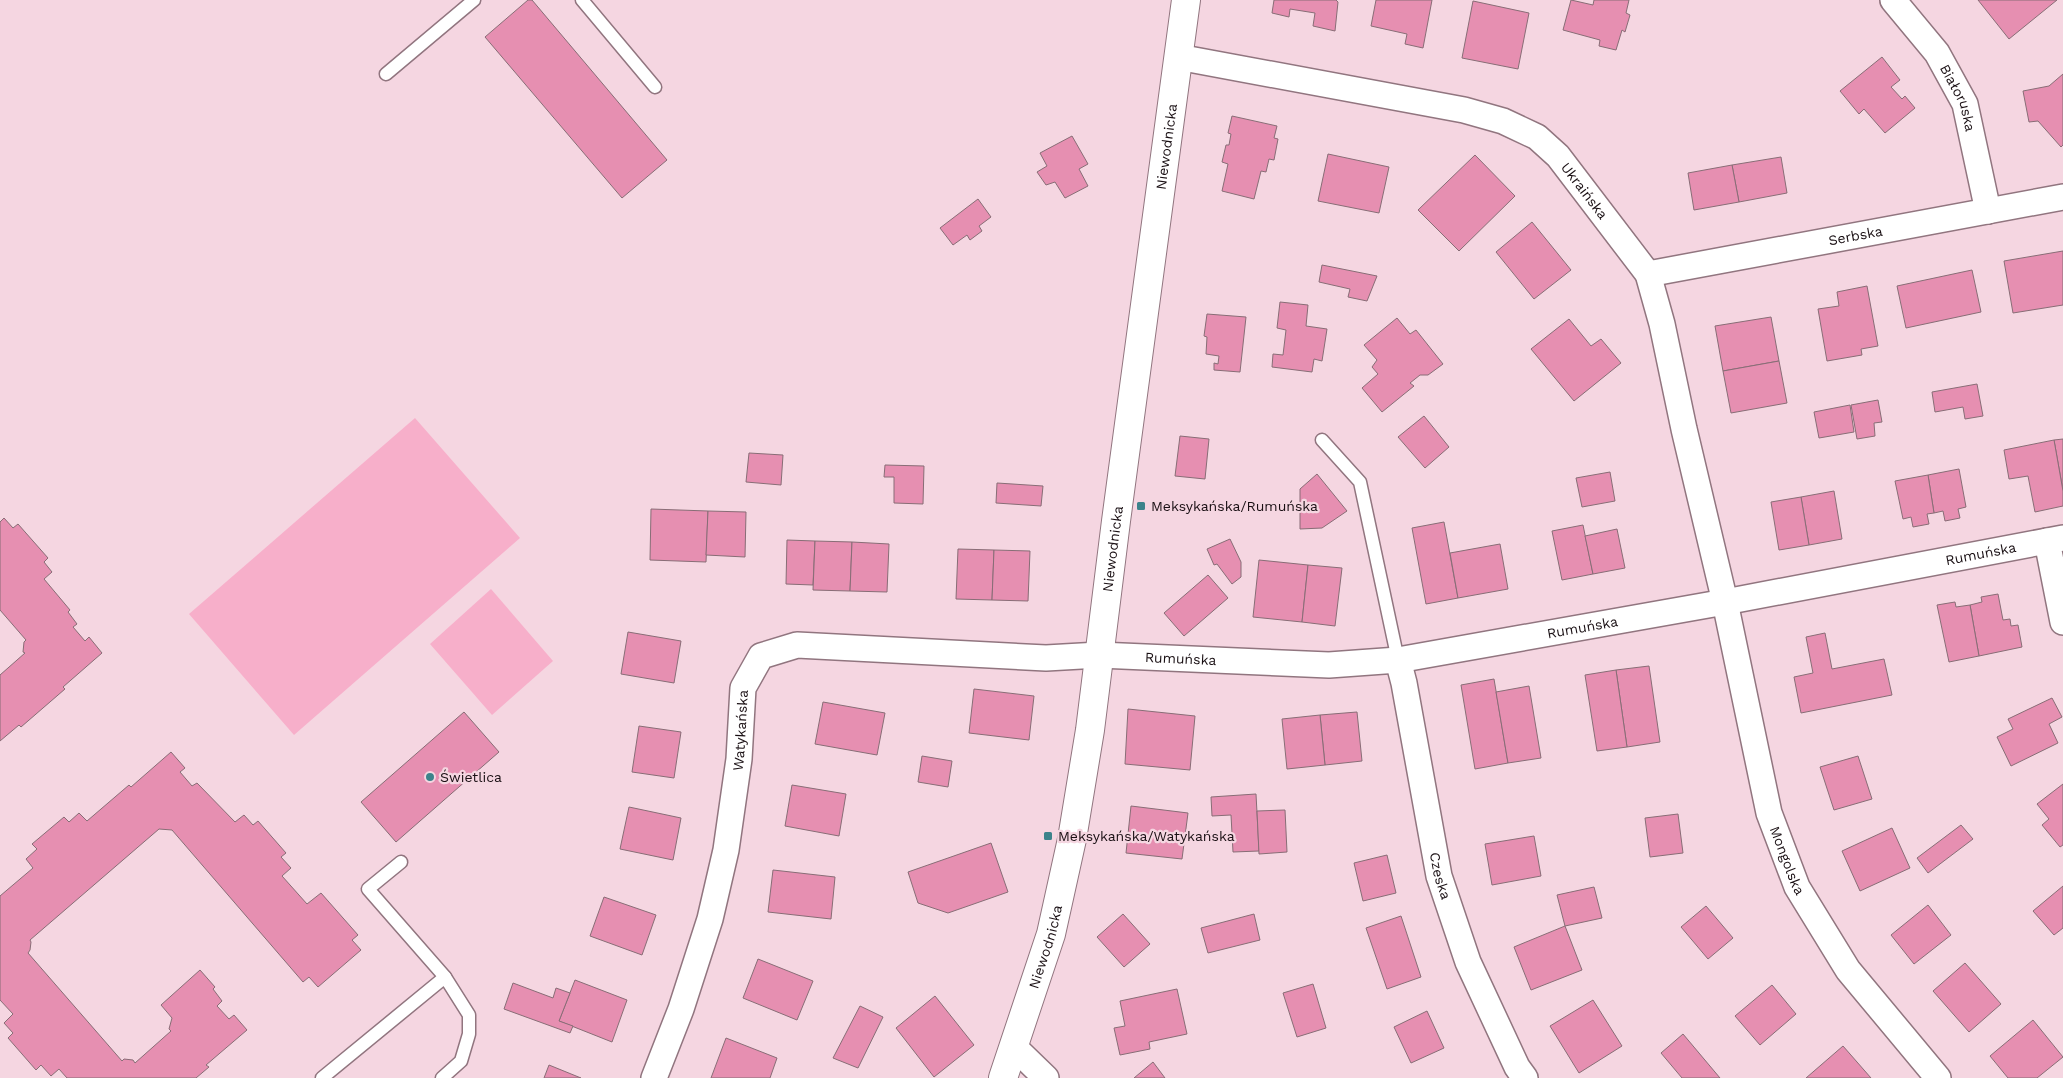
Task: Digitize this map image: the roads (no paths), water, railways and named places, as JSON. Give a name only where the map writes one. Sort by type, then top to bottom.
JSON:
[{"type":"street","name":"Niewodnicka","points":[[1003,1078],[1051,934],[1070,848],[1090,730],[1186,0]]},
{"type":"street","name":"Białoruska","points":[[1893,0],[1937,53],[1965,104],[1988,211]]},
{"type":"street","name":"Ukraińska","points":[[1178,57],[1464,110],[1503,121],[1537,137],[1558,156],[1648,274],[1662,324],[1684,429],[1725,602]]},
{"type":"street","name":"Serbska","points":[[1648,274],[2063,198]]},
{"type":"street","name":"Rumuńska","points":[[1099,655],[1329,665],[1398,660],[1725,602],[2055,540]]},
{"type":"street","points":[[2055,540],[2063,622]]},
{"type":"street","name":"Mongolska","points":[[1725,602],[1769,813],[1797,887],[1848,970],[1938,1078]]},
{"type":"street","name":"Watykańska","points":[[654,1078],[681,1009],[710,919],[726,850],[739,759],[743,688],[761,656],[797,645],[1046,658],[1099,655]]},
{"type":"street","name":"Czeska","points":[[1398,660],[1404,683],[1439,876],[1468,962],[1517,1067],[1525,1078]]},
{"type":"street","points":[[1014,1047],[1046,1078]]},
{"type":"lane","points":[[386,74],[474,0]]},
{"type":"lane","points":[[582,0],[655,87]]},
{"type":"lane","points":[[1322,440],[1360,482],[1398,660]]},
{"type":"lane","points":[[401,862],[368,889],[445,978],[469,1016],[469,1034],[462,1061],[442,1078]]},
{"type":"lane","points":[[322,1078],[445,978]]},
{"type":"place","name":"Meksykańska/Rumuńska","points":[[1141,506]]},
{"type":"place","name":"Świetlica","points":[[430,777]]},
{"type":"place","name":"Meksykańska/Watykańska","points":[[1048,836]]}]
